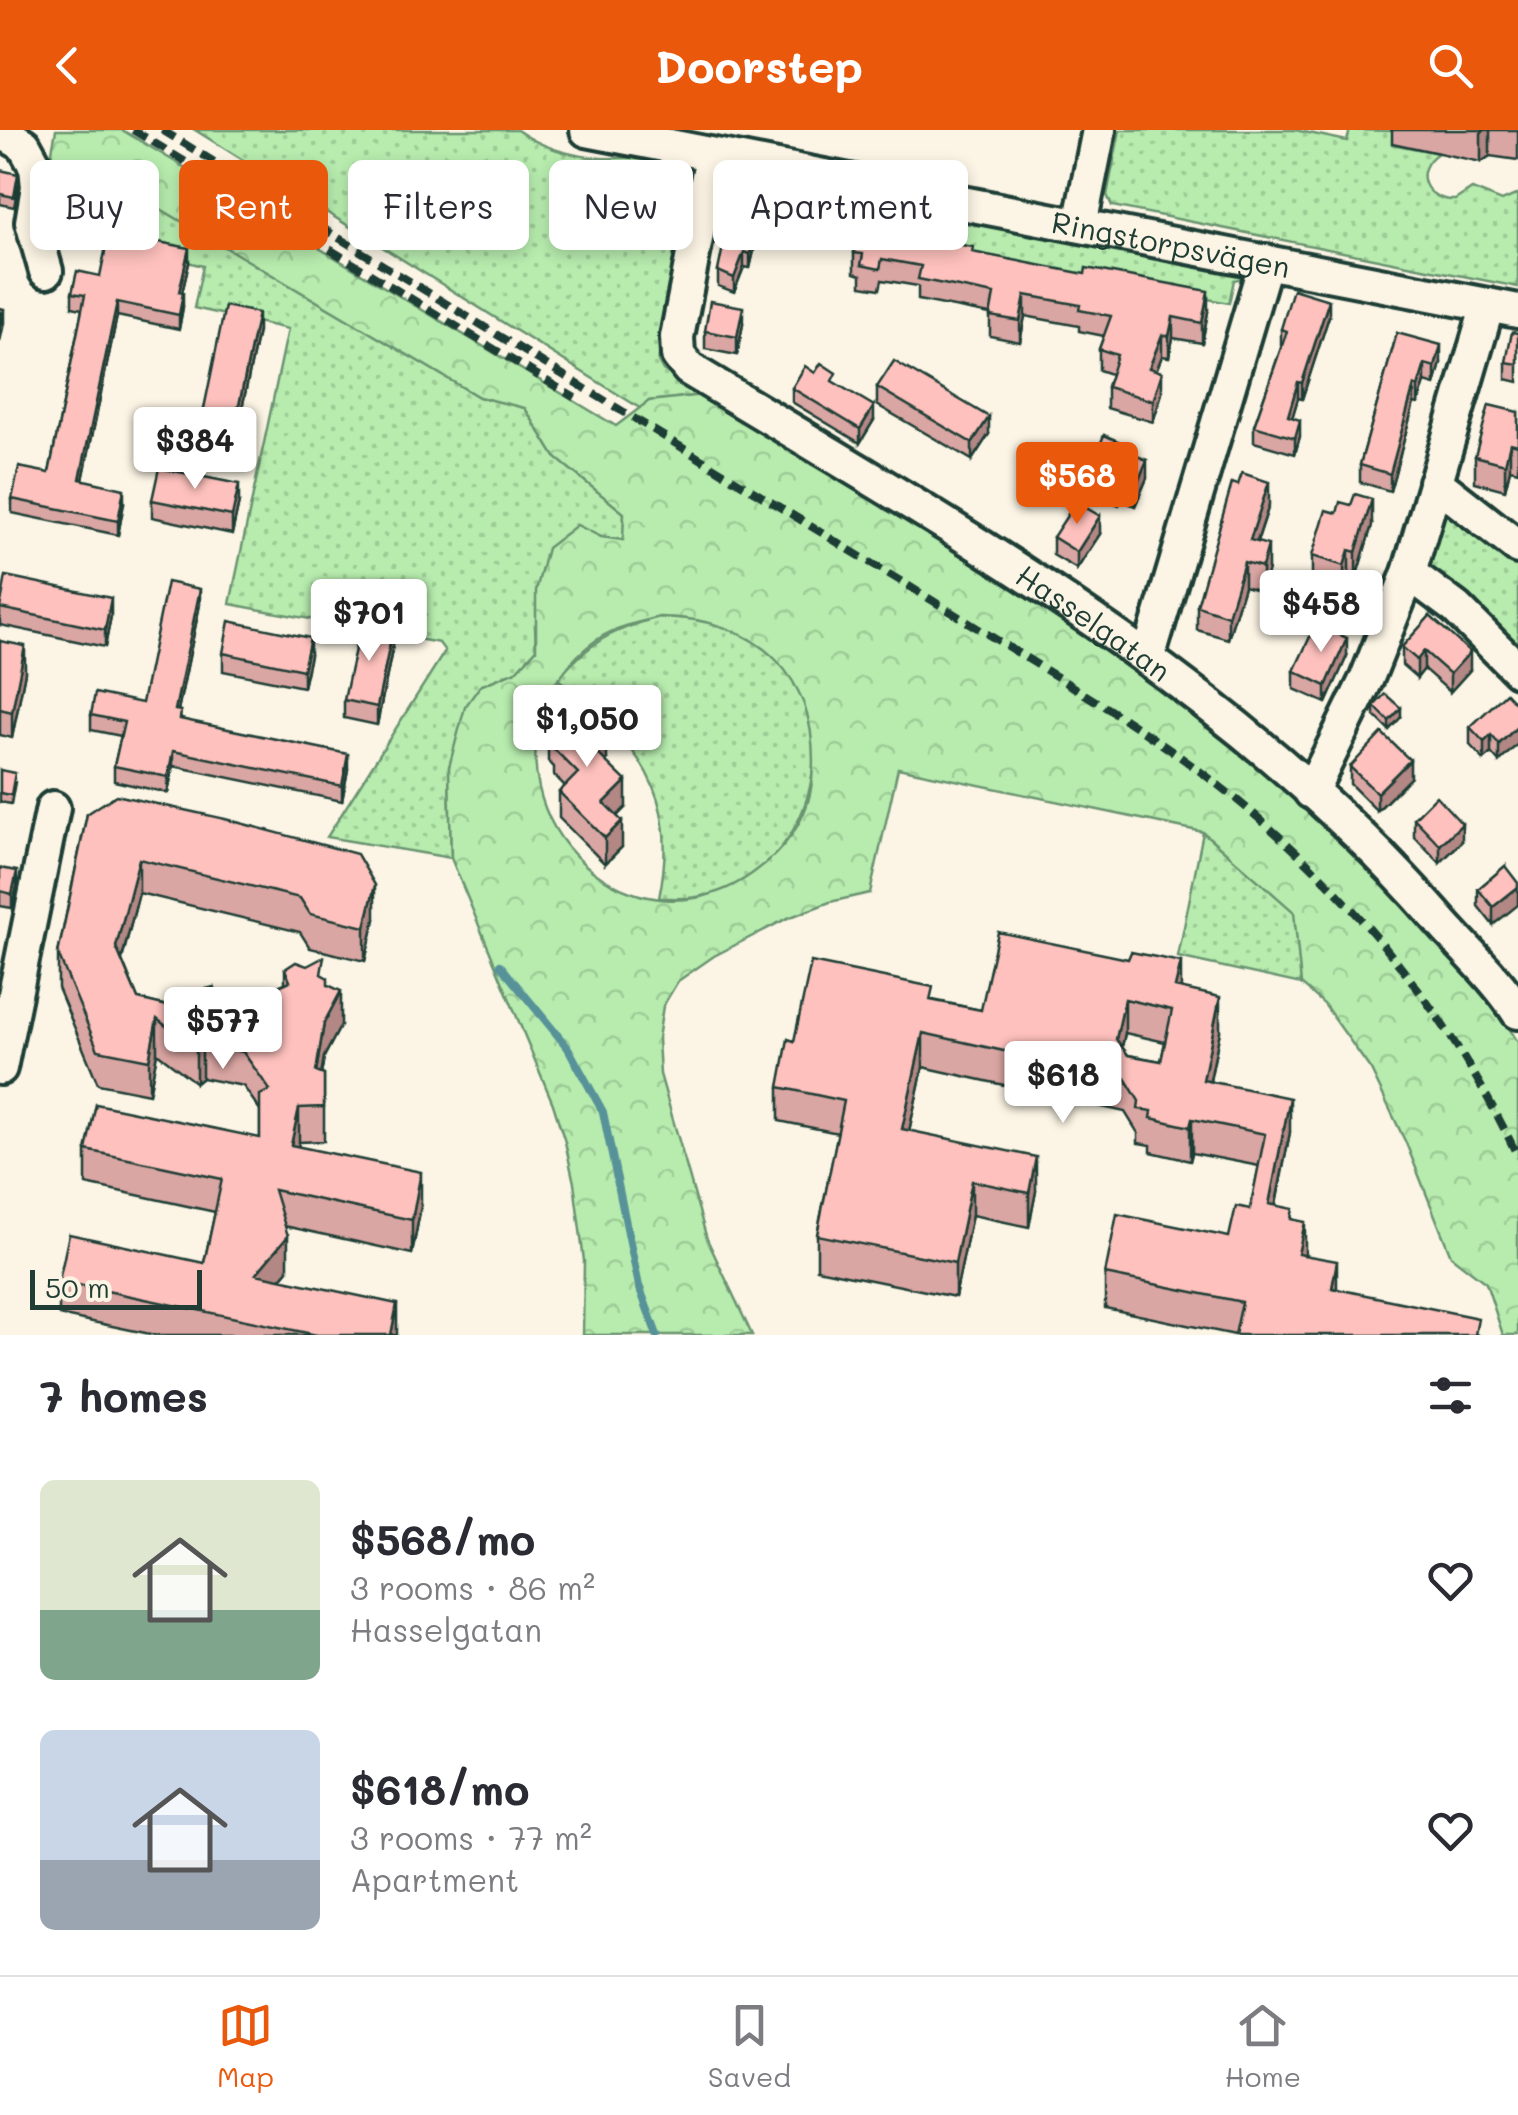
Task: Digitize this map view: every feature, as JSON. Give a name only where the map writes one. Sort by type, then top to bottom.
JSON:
[{"type":"street","points":[[0,130],[24,145],[36,167],[38,187],[32,222],[46,271]]},
{"type":"street","name":"Ringstorpsvägen","points":[[587,130],[636,135],[712,156],[1503,308]]},
{"type":"street","points":[[1080,225],[1099,130]]},
{"type":"street","name":"Hasselgatan","points":[[712,156],[678,337],[678,355],[688,370],[981,547],[1148,658],[1228,719],[1352,827],[1518,1012]]},
{"type":"street","points":[[1148,658],[1266,262]]},
{"type":"street","points":[[1311,792],[1366,678],[1409,573],[1435,482],[1503,308]]},
{"type":"street","points":[[1435,482],[1518,548]]},
{"type":"street","points":[[1409,573],[1456,608],[1518,670]]},
{"type":"street","points":[[0,1068],[53,808]]},
{"type":"green space","points":[[56,130],[122,130],[179,164],[179,220],[159,208],[159,160],[50,160]]},
{"type":"green space","points":[[195,130],[517,130],[546,146],[578,155],[660,160],[549,160],[549,250],[680,250],[658,361],[663,370],[703,395],[649,401],[640,408],[387,250],[529,250],[529,160],[348,160],[348,226],[328,213],[328,160],[243,160]]},
{"type":"green space","points":[[1120,130],[1295,130],[1347,141],[1350,130],[1394,131],[1392,144],[1438,153],[1425,168],[1424,176],[1425,184],[1436,196],[1455,200],[1472,189],[1502,201],[1518,194],[1518,287],[1112,206],[1107,195]]},
{"type":"green space","points":[[159,207],[179,219],[179,250],[231,250],[479,397],[525,408],[555,457],[624,513],[624,540],[601,537],[577,526],[535,627],[536,650],[516,671],[480,686],[449,767],[451,858],[327,837],[445,651],[439,643],[230,604],[288,329],[194,308],[203,266],[142,250],[159,250]]},
{"type":"green space","points":[[968,221],[1188,265],[1242,271],[1247,277],[1234,280],[1229,303],[950,250],[968,250]]},
{"type":"green space","points":[[230,250],[322,250],[616,426],[649,401],[703,395],[1082,625],[1261,760],[1408,904],[1502,1017],[1518,1042],[1518,1335],[1503,1335],[1486,1283],[1451,1256],[1406,1143],[1371,1070],[1324,1004],[1301,984],[1294,912],[1203,832],[898,768],[870,893],[830,902],[788,918],[714,956],[678,981],[663,1006],[658,1039],[660,1074],[707,1239],[752,1335],[583,1335],[584,1261],[565,1142],[553,1104],[451,858],[449,767],[465,707],[480,686],[516,671],[536,650],[536,591],[547,548],[577,525],[601,537],[623,540],[624,513],[555,457],[525,408],[479,397]],"holes":[[[659,617],[726,628],[754,642],[776,660],[794,683],[806,711],[812,743],[812,780],[806,808],[793,833],[764,864],[708,895],[662,899],[620,888],[583,863],[555,829],[539,787],[536,741],[551,693],[577,656],[620,628]]]},
{"type":"green space","points":[[1463,514],[1518,559],[1518,659],[1460,605],[1423,562],[1433,529],[1444,516]]},
{"type":"green space","points":[[659,617],[733,629],[773,655],[799,691],[812,732],[812,775],[800,817],[776,853],[742,881],[692,898],[659,898],[664,828],[658,799],[646,772],[610,725],[558,679],[602,639]]},
{"type":"green space","points":[[1203,832],[1295,912],[1301,984],[1178,957]]},
{"type":"building","points":[[0,170],[18,174],[14,197],[0,194]]},
{"type":"building","points":[[159,242],[189,250],[179,292],[183,293],[179,315],[117,302],[80,479],[124,489],[118,521],[12,499],[19,467],[49,473],[85,295],[72,293],[77,271],[100,276],[105,250],[159,250]]},
{"type":"building","points":[[968,246],[973,247],[972,252],[1085,274],[1086,268],[1208,291],[1202,323],[1173,317],[1169,336],[1162,335],[1149,368],[1162,372],[1153,401],[1107,387],[1117,355],[1099,349],[1111,316],[1079,310],[1080,305],[1025,295],[1020,321],[990,316],[994,294],[918,279],[921,266],[882,259],[880,269],[861,265],[863,254],[854,253],[968,250]]},
{"type":"building","points":[[722,250],[751,250],[750,254],[744,252],[734,278],[718,271]]},
{"type":"building","points":[[1293,289],[1329,300],[1288,416],[1300,420],[1295,438],[1254,426],[1287,331],[1281,329]]},
{"type":"building","points":[[710,301],[743,307],[737,337],[705,331]]},
{"type":"building","points":[[225,306],[258,313],[231,444],[198,438]]},
{"type":"building","points":[[1512,332],[1518,333],[1518,364],[1506,362]]},
{"type":"building","points":[[1397,333],[1441,345],[1435,367],[1425,364],[1418,387],[1414,385],[1390,474],[1360,465]]},
{"type":"building","points":[[894,361],[989,417],[972,443],[877,387]]},
{"type":"building","points":[[821,363],[836,373],[832,381],[874,406],[860,429],[792,388],[805,366],[815,373]]},
{"type":"building","points":[[1489,405],[1518,412],[1518,445],[1510,443],[1505,464],[1475,456]]},
{"type":"building","points":[[1104,435],[1134,448],[1132,454],[1147,460],[1135,489],[1121,483],[1119,488],[1088,475]]},
{"type":"building","points":[[159,468],[239,484],[232,516],[152,500]]},
{"type":"building","points":[[1242,473],[1269,482],[1250,540],[1268,545],[1262,567],[1244,562],[1228,616],[1197,606],[1232,483],[1238,485]]},
{"type":"building","points":[[1355,494],[1372,499],[1356,552],[1349,550],[1344,566],[1312,556],[1326,510],[1337,513],[1340,502],[1351,505]]},
{"type":"building","points":[[1076,502],[1100,516],[1077,552],[1053,537]]},
{"type":"building","points":[[6,576],[111,598],[105,630],[0,608]]},
{"type":"building","points":[[167,582],[200,589],[175,710],[181,711],[180,719],[348,754],[342,786],[173,751],[168,777],[114,766],[124,722],[91,715],[95,693],[142,703]]},
{"type":"building","points":[[1430,616],[1470,652],[1450,674],[1424,651],[1417,660],[1402,647]]},
{"type":"building","points":[[229,621],[310,638],[303,670],[223,653]]},
{"type":"building","points":[[361,621],[393,628],[377,707],[344,700]]},
{"type":"building","points":[[1316,624],[1347,638],[1326,686],[1294,671]]},
{"type":"building","points":[[0,641],[25,646],[12,712],[0,709]]},
{"type":"building","points":[[1506,693],[1518,706],[1518,726],[1499,744],[1491,735],[1484,742],[1470,727]]},
{"type":"building","points":[[1385,694],[1401,708],[1389,721],[1374,706]]},
{"type":"building","points":[[578,705],[607,734],[593,749],[626,781],[604,803],[622,821],[605,838],[559,792],[578,773],[554,749],[558,745],[548,735]]},
{"type":"building","points":[[1382,733],[1410,760],[1377,793],[1350,767]]},
{"type":"building","points":[[0,770],[15,773],[11,795],[0,793]]},
{"type":"building","points":[[116,795],[357,854],[375,885],[365,927],[310,914],[300,898],[139,859],[116,947],[138,999],[196,1013],[202,990],[214,987],[217,994],[248,1000],[290,981],[285,969],[296,962],[307,966],[324,957],[321,974],[328,978],[328,985],[341,991],[324,1023],[316,1072],[324,1075],[324,1107],[299,1108],[291,1145],[421,1172],[412,1220],[274,1190],[288,1236],[256,1274],[397,1304],[391,1335],[317,1335],[59,1281],[69,1234],[204,1263],[222,1179],[86,1150],[96,1104],[260,1138],[260,1095],[270,1090],[243,1052],[202,1044],[196,1049],[157,1019],[149,1060],[98,1050],[58,954],[87,814]]},
{"type":"building","points":[[1436,796],[1462,824],[1440,845],[1414,818]]},
{"type":"building","points":[[1505,866],[1518,887],[1493,907],[1478,889]]},
{"type":"building","points":[[0,868],[17,871],[12,894],[0,891]]},
{"type":"building","points":[[998,932],[1128,959],[1131,952],[1181,962],[1175,987],[1220,997],[1203,1080],[1290,1098],[1269,1204],[1293,1209],[1291,1219],[1305,1222],[1298,1254],[1337,1261],[1332,1288],[1478,1318],[1475,1335],[1235,1335],[1242,1302],[1105,1274],[1117,1214],[1229,1237],[1236,1206],[1250,1209],[1265,1134],[1192,1119],[1190,1127],[1151,1118],[1152,1111],[1138,1109],[1139,1101],[1125,1078],[923,1033],[902,1129],[1036,1157],[1029,1193],[972,1181],[955,1263],[817,1235],[844,1101],[779,1087],[788,1039],[794,1041],[811,962],[933,987],[930,1000],[981,1010]],"holes":[[[1125,999],[1172,1010],[1161,1061],[1128,1055],[1116,1039]]]},
{"type":"waterway","points":[[500,965],[568,1048],[603,1112],[639,1286],[657,1335]]},
{"type":"railway","points":[[133,130],[575,398]]},
{"type":"railway","points":[[162,130],[1056,676],[1188,762],[1306,861],[1388,951],[1459,1050],[1518,1157]]}]
